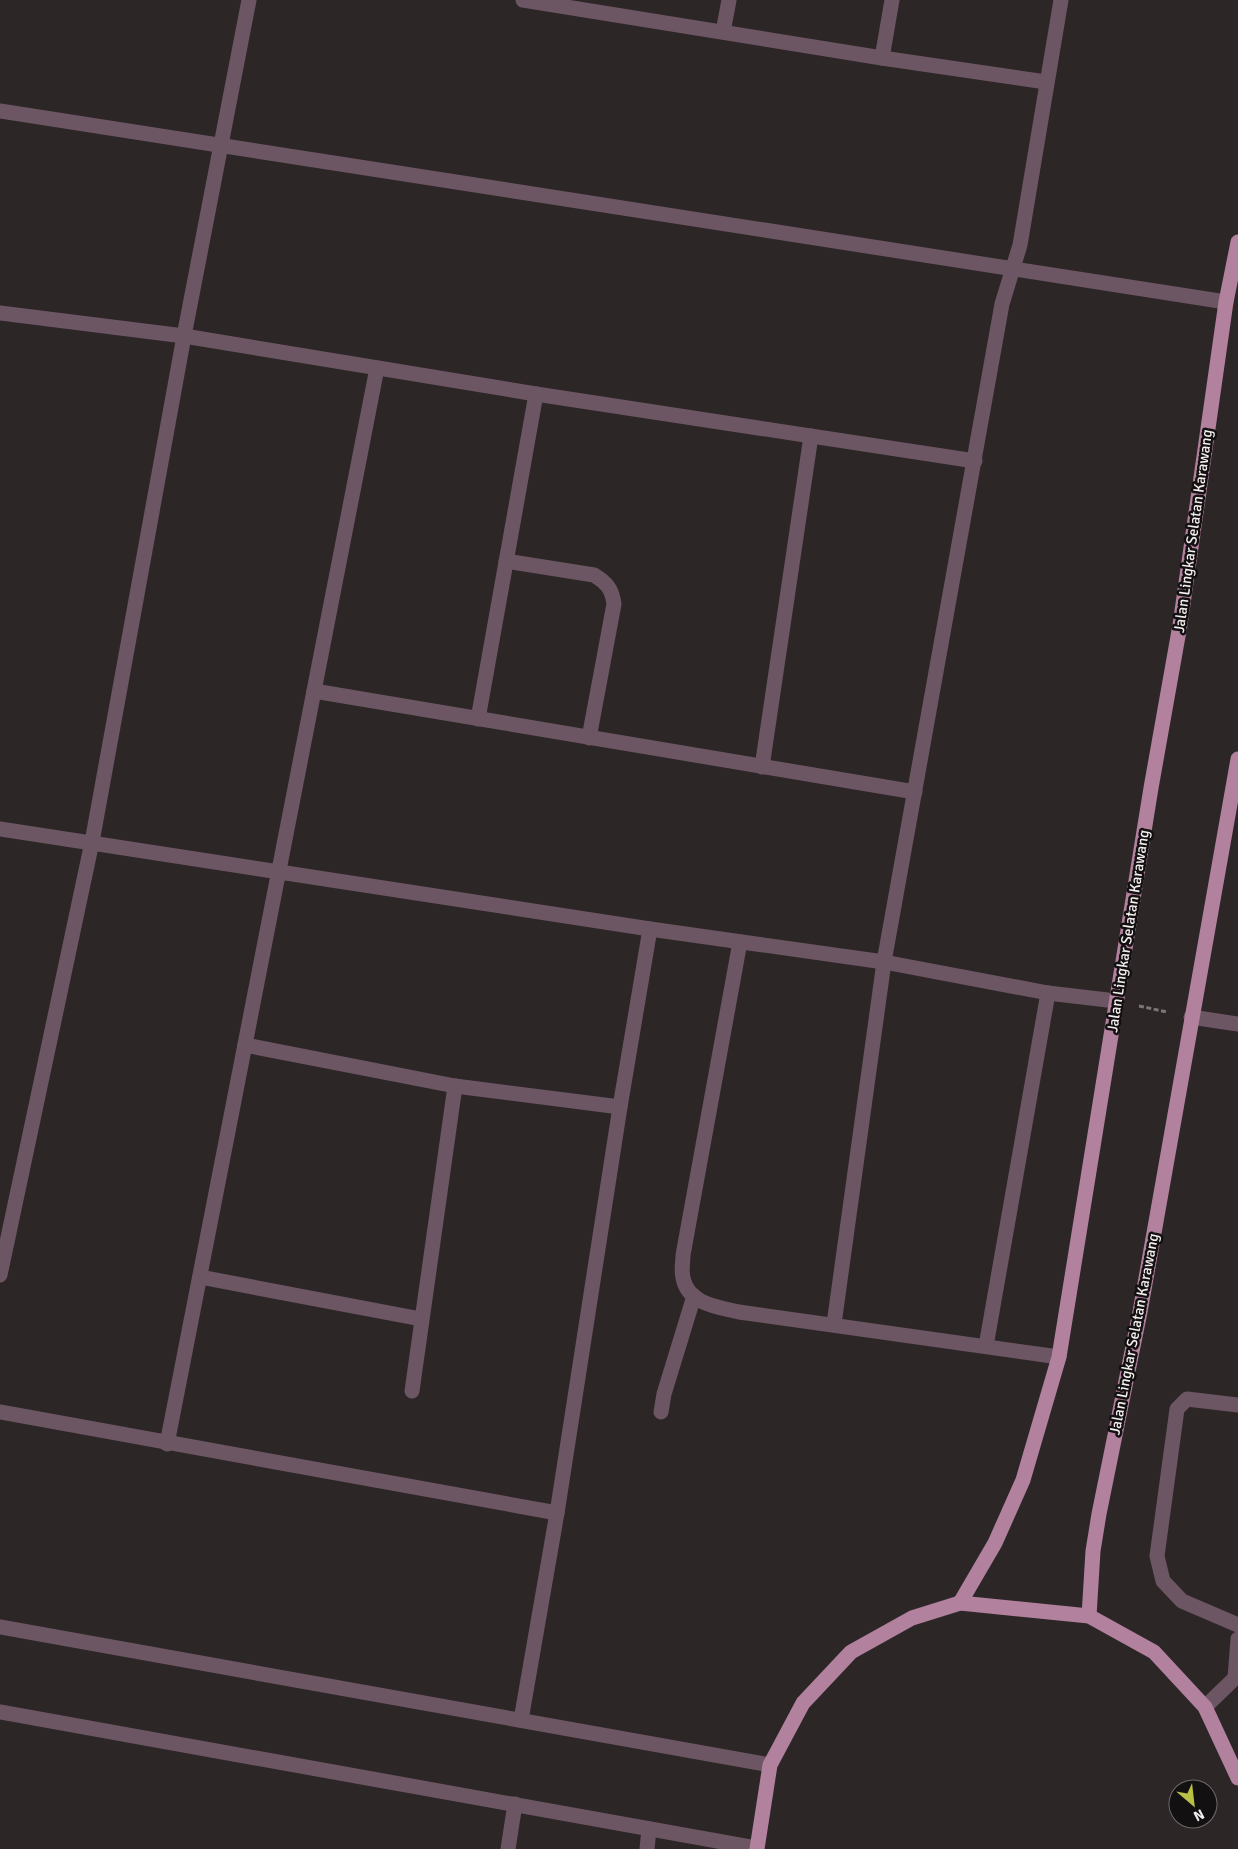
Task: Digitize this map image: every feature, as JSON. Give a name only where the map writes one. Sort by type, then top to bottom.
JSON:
[{"type":"main road","name":"Jalan Lingkar Selatan Karawang","points":[[960,1603],[995,1543],[1023,1480],[1059,1357],[1116,1002],[1180,624],[1226,302],[1238,242]]},
{"type":"main road","name":"Jalan Lingkar Selatan Karawang","points":[[1089,1616],[1093,1551],[1099,1514],[1140,1312],[1238,759]]},
{"type":"main road","points":[[757,1849],[770,1765],[802,1703],[852,1652],[912,1618],[960,1603],[1089,1616],[1154,1652],[1205,1707],[1238,1778]]},
{"type":"street","points":[[0,1276],[92,842],[184,336],[249,0]]},
{"type":"street","points":[[523,0],[613,7],[723,32],[1046,82]]},
{"type":"street","points":[[723,32],[729,0]]},
{"type":"street","points":[[882,58],[892,0]]},
{"type":"street","points":[[834,1324],[884,962],[1002,304],[1020,244],[1061,0]]},
{"type":"street","points":[[0,111],[1226,302]]},
{"type":"street","points":[[0,313],[184,336],[536,394],[974,461]]},
{"type":"street","points":[[167,1444],[377,368]]},
{"type":"street","points":[[478,719],[536,394]]},
{"type":"street","points":[[762,766],[812,436]]},
{"type":"street","points":[[506,560],[594,575],[605,581],[612,592],[614,604],[589,738]]},
{"type":"street","points":[[314,691],[915,792]]},
{"type":"street","points":[[0,829],[650,929],[884,962],[1048,994],[1116,1002]]},
{"type":"street","points":[[520,1720],[557,1513],[620,1107],[650,929]]},
{"type":"street","points":[[740,942],[683,1255],[683,1280],[687,1288],[702,1302],[739,1312],[1059,1357]]},
{"type":"street","points":[[986,1346],[1048,994]]},
{"type":"street","points":[[1191,1017],[1238,1024]]},
{"type":"street","points":[[245,1045],[455,1086],[620,1107]]},
{"type":"street","points":[[412,1391],[455,1086]]},
{"type":"street","points":[[200,1277],[422,1319]]},
{"type":"street","points":[[661,1412],[664,1394],[694,1296]]},
{"type":"street","points":[[1238,1405],[1187,1399],[1178,1409],[1157,1556],[1163,1581],[1182,1601],[1238,1625]]},
{"type":"street","points":[[0,1412],[167,1444],[557,1513]]},
{"type":"street","points":[[0,1627],[770,1765]]},
{"type":"street","points":[[1205,1707],[1236,1678],[1238,1639]]},
{"type":"street","points":[[0,1712],[757,1849]]},
{"type":"street","points":[[508,1849],[515,1804]]},
{"type":"street","points":[[646,1849],[649,1829]]},
{"type":"path","points":[[1116,1002],[1191,1017]]}]
